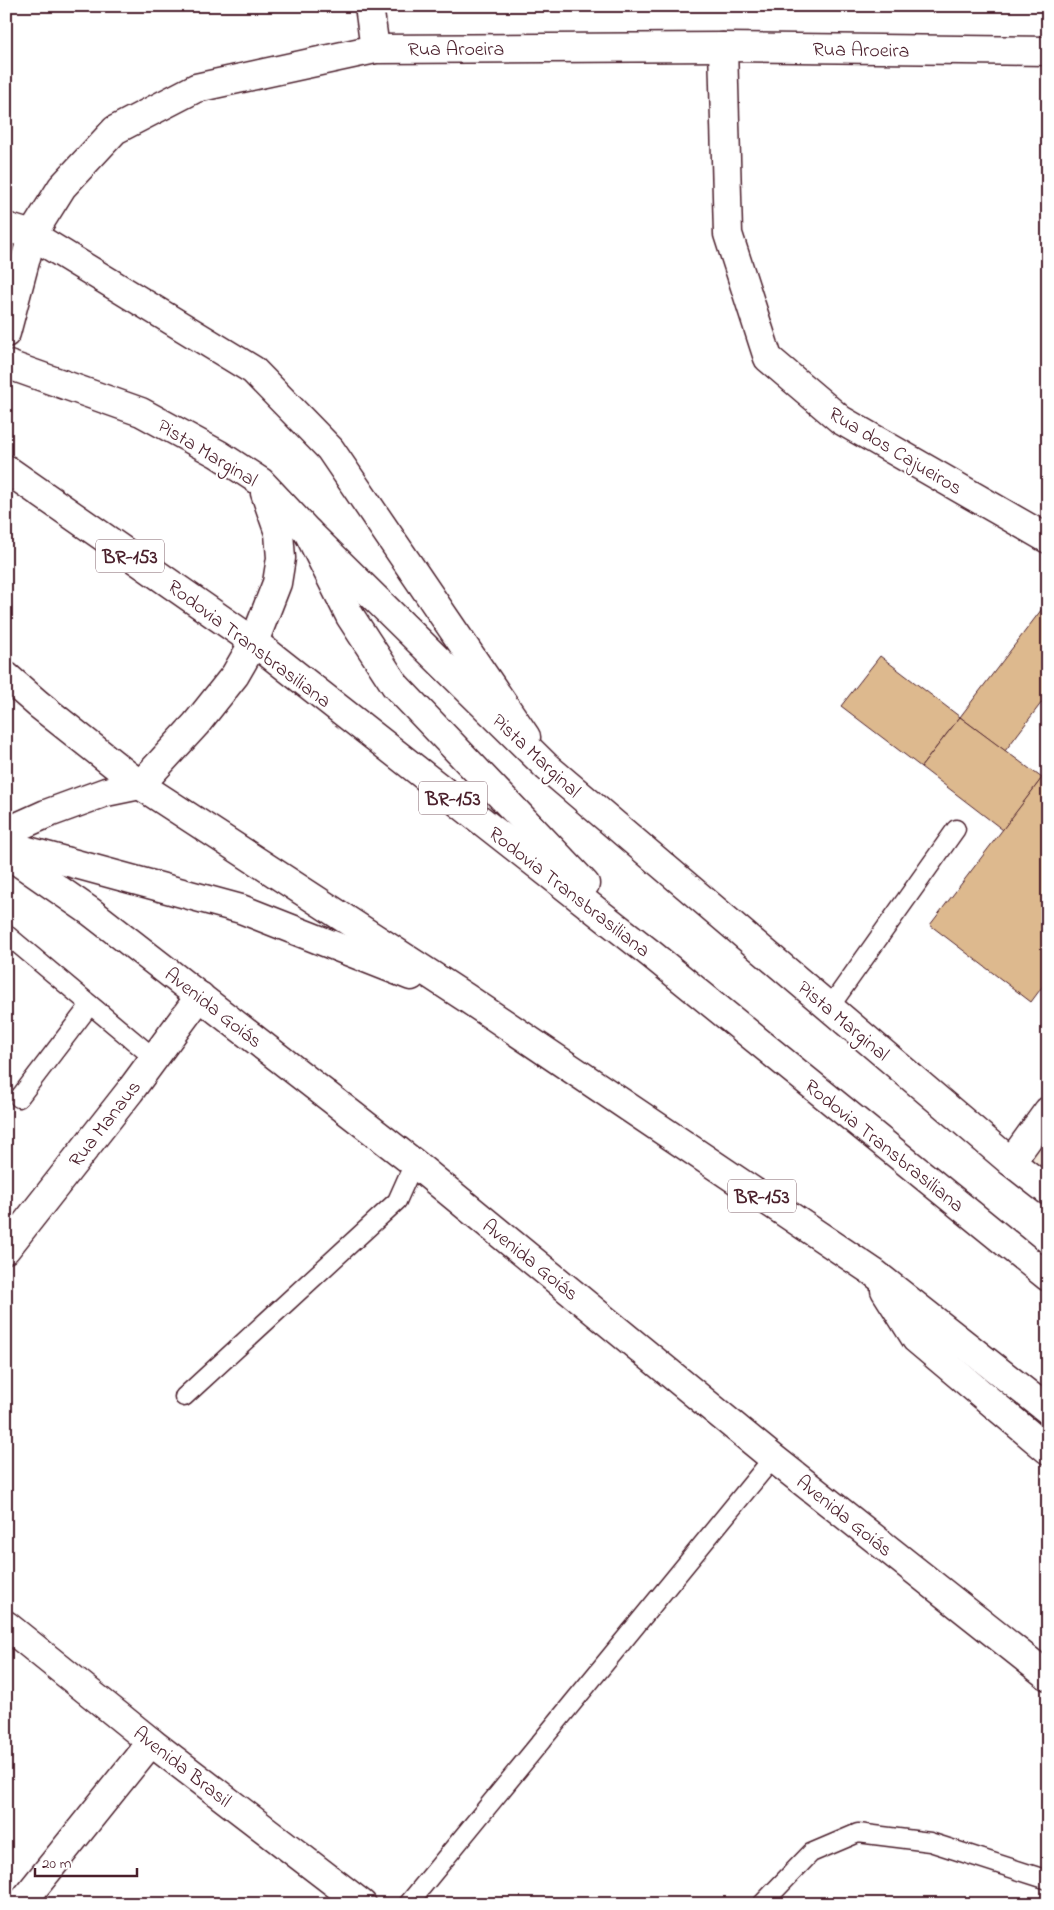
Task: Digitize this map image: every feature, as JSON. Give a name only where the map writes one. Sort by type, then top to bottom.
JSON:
[{"type":"main road","points":[[369,6],[375,49]]},
{"type":"main road","name":"Rua Aroeira","points":[[6,333],[32,235],[62,188],[115,130],[196,88],[375,49],[723,47],[1048,51]]},
{"type":"main road","name":"Rua dos Cajueiros","points":[[723,47],[728,234],[768,358],[841,420],[1048,539]]},
{"type":"main road","points":[[6,227],[32,235],[253,370],[330,449],[546,767]]},
{"type":"main road","name":"Pista Marginal","points":[[6,364],[141,412],[218,454],[261,482],[308,532],[546,767],[1011,1162],[1048,1191]]},
{"type":"main road","name":"Rodovia Transbrasiliana","points":[[6,469],[254,642],[651,954],[1048,1277]]},
{"type":"main road","points":[[6,832],[46,814],[106,792],[140,785],[196,724],[235,675],[254,642],[277,582],[281,558],[279,533],[261,482]]},
{"type":"main road","points":[[308,532],[350,616],[395,685],[651,954]]},
{"type":"main road","name":"BR-153","points":[[6,676],[38,704],[140,785],[465,997],[873,1272],[1048,1410]]},
{"type":"main road","points":[[6,846],[241,910],[465,997]]},
{"type":"main road","name":"Avenida Goiás","points":[[6,854],[91,912],[414,1163],[774,1458],[1048,1676]]},
{"type":"main road","name":"Rua Manaus","points":[[6,1249],[200,996]]},
{"type":"main road","points":[[1011,1162],[1048,1111]]},
{"type":"main road","points":[[873,1272],[916,1339],[1048,1450]]},
{"type":"main road","name":"Avenida Brasil","points":[[6,1625],[151,1742],[362,1904]]},
{"type":"main road","points":[[21,1904],[151,1742]]},
{"type":"lane","points":[[829,1008],[956,829]]},
{"type":"lane","points":[[6,934],[154,1058]]},
{"type":"lane","points":[[19,1098],[90,1005]]},
{"type":"lane","points":[[184,1397],[397,1201],[414,1163]]},
{"type":"lane","points":[[408,1904],[774,1458]]},
{"type":"lane","points":[[762,1904],[811,1853],[858,1833],[930,1842],[1048,1880]]},
{"type":"shaded area","points":[[1048,1115],[1048,1189],[1011,1162]]},
{"type":"building","points":[[1048,601],[1048,694],[1005,751],[960,717]]},
{"type":"building","points":[[880,656],[960,717],[921,767],[841,706]]},
{"type":"building","points":[[960,717],[1042,778],[1003,830],[921,767]]},
{"type":"building","points":[[1048,770],[1048,979],[1031,1002],[930,925]]}]
